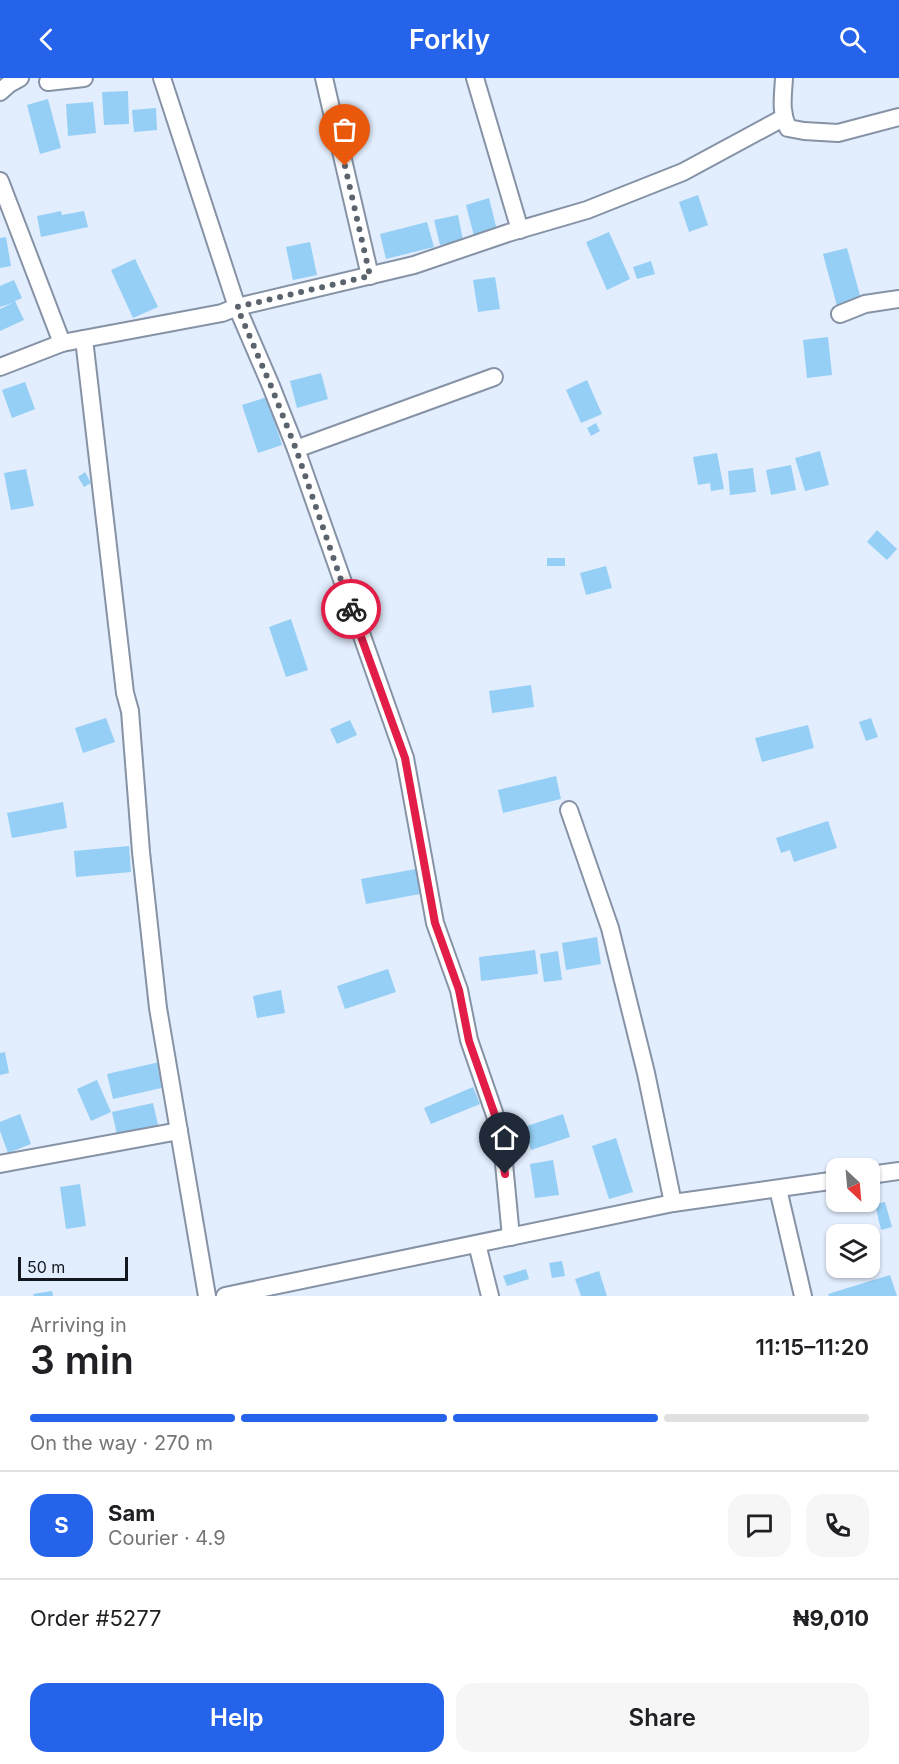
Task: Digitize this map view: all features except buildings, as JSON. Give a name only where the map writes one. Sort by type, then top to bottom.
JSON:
[{"type":"street","points":[[0,92],[20,78]]},
{"type":"street","points":[[48,82],[84,78]]},
{"type":"street","points":[[162,78],[237,307],[296,449],[405,758],[435,923],[459,990],[469,1041],[497,1121],[503,1153],[511,1237]]},
{"type":"street","points":[[324,78],[370,276]]},
{"type":"street","points":[[475,78],[520,230]]},
{"type":"street","points":[[784,78],[781,104],[783,118],[788,128],[838,133],[899,117]]},
{"type":"street","points":[[0,367],[62,344],[222,313],[237,307],[414,265],[587,210],[683,172],[783,118]]},
{"type":"street","points":[[0,181],[62,344]]},
{"type":"street","points":[[840,314],[865,304],[899,298]]},
{"type":"street","points":[[84,339],[125,693],[130,711],[141,852],[158,1008],[207,1296]]},
{"type":"street","points":[[296,449],[494,377]]},
{"type":"street","points":[[569,810],[610,928],[646,1073],[673,1203]]},
{"type":"street","points":[[0,1164],[179,1131]]},
{"type":"street","points":[[880,1174],[899,1171]]},
{"type":"street","points":[[225,1296],[673,1203],[826,1182]]},
{"type":"street","points":[[778,1189],[803,1296]]},
{"type":"street","points":[[477,1244],[490,1296]]},
{"type":"way so far","points":[[345,166],[370,276],[237,307],[296,449],[351,609]]},
{"type":"route","points":[[351,609],[405,758],[435,923],[442,937],[459,990],[469,1041],[497,1121],[505,1174]]}]
